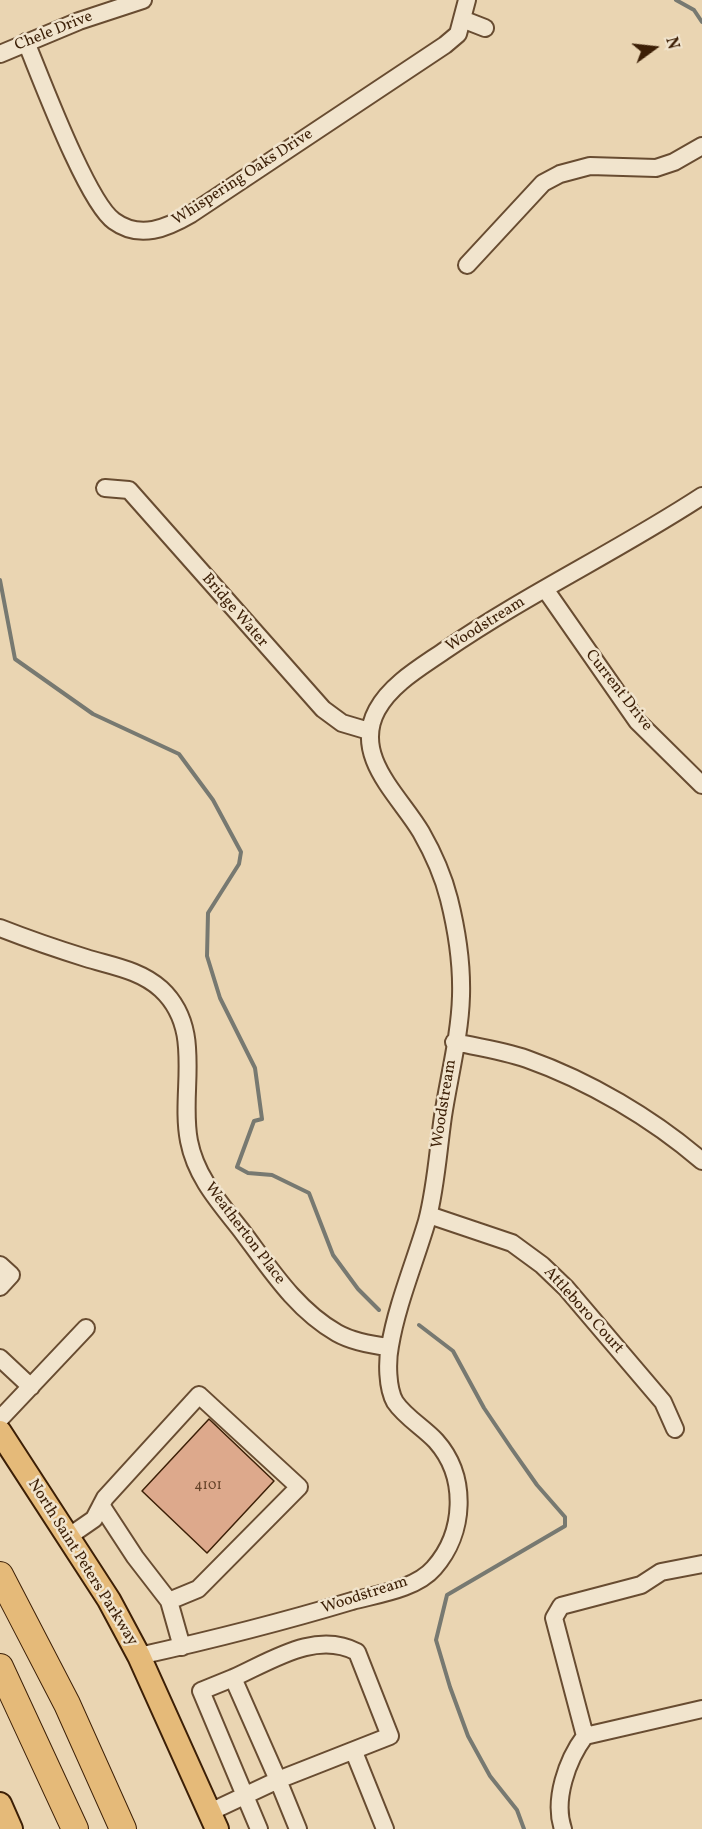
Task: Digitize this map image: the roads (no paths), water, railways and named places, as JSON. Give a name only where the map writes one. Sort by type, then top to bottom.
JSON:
[{"type":"highway","points":[[0,1575],[39,1647],[123,1829]]},
{"type":"highway","points":[[0,1667],[75,1829]]},
{"type":"highway","points":[[98,1772],[135,1829]]},
{"type":"main road","name":"North Saint Peters Parkway","points":[[0,1432],[109,1600],[139,1656],[214,1821]]},
{"type":"main road","points":[[0,1804],[11,1829]]},
{"type":"street","name":"Chele Drive","points":[[0,54],[79,21],[143,0]]},
{"type":"street","name":"Whispering Oaks Drive","points":[[26,42],[100,207],[114,221],[150,232],[168,227],[191,214],[445,45],[458,34],[467,0]]},
{"type":"street","points":[[462,19],[485,28]]},
{"type":"street","points":[[467,265],[543,183],[560,174],[590,166],[656,168],[674,162],[702,146]]},
{"type":"street","name":"Bridge Water","points":[[105,488],[129,490],[322,709],[342,723],[369,731]]},
{"type":"street","name":"Woodstream","points":[[139,1656],[314,1613],[409,1584],[432,1571],[448,1549],[457,1526],[459,1501],[456,1479],[447,1456],[437,1442],[395,1401],[390,1382],[389,1347],[429,1215],[461,1000],[460,963],[447,891],[437,861],[419,828],[377,768],[369,731],[377,709],[389,693],[418,669],[544,589],[702,496]]},
{"type":"street","name":"Current Drive","points":[[544,589],[637,721],[702,785]]},
{"type":"street","name":"Weatherton Place","points":[[0,928],[130,970],[161,990],[179,1012],[188,1041],[184,1105],[188,1140],[198,1171],[215,1198],[290,1294],[336,1333],[358,1342],[389,1347]]},
{"type":"street","points":[[454,1042],[526,1059],[573,1079],[657,1126],[702,1161]]},
{"type":"street","name":"Attleboro Court","points":[[429,1215],[512,1244],[542,1265],[566,1288],[663,1402],[675,1429]]},
{"type":"street","points":[[0,1265],[11,1275],[0,1287]]},
{"type":"street","points":[[0,1419],[86,1328]]},
{"type":"street","points":[[0,1358],[31,1387]]},
{"type":"street","points":[[68,1537],[94,1519],[101,1505],[199,1395],[299,1486],[198,1588],[169,1601]]},
{"type":"street","points":[[101,1505],[135,1557],[169,1601],[182,1647]]},
{"type":"street","points":[[585,1736],[554,1618],[556,1613],[561,1606],[642,1585],[661,1572],[702,1564]]},
{"type":"street","points":[[214,1821],[244,1796],[278,1780],[390,1736],[357,1652],[347,1647],[321,1643],[304,1647],[201,1691],[244,1796],[259,1829]]},
{"type":"street","points":[[233,1678],[298,1829]]},
{"type":"street","points":[[560,1822],[561,1794],[575,1749],[585,1736],[702,1709]]},
{"type":"street","points":[[354,1752],[385,1829]]},
{"type":"waterway","points":[[676,0],[694,10],[702,22]]},
{"type":"waterway","points":[[0,580],[15,659],[93,714],[179,754],[213,800],[241,852],[239,864],[208,913],[207,956],[220,998],[255,1068],[262,1119],[254,1121],[237,1167],[248,1173],[272,1175],[309,1193],[333,1255],[358,1289],[379,1310]]},
{"type":"waterway","points":[[419,1325],[453,1351],[484,1408],[537,1485],[565,1517],[565,1526],[447,1595],[436,1640],[468,1736],[490,1776],[517,1810],[524,1829]]}]
